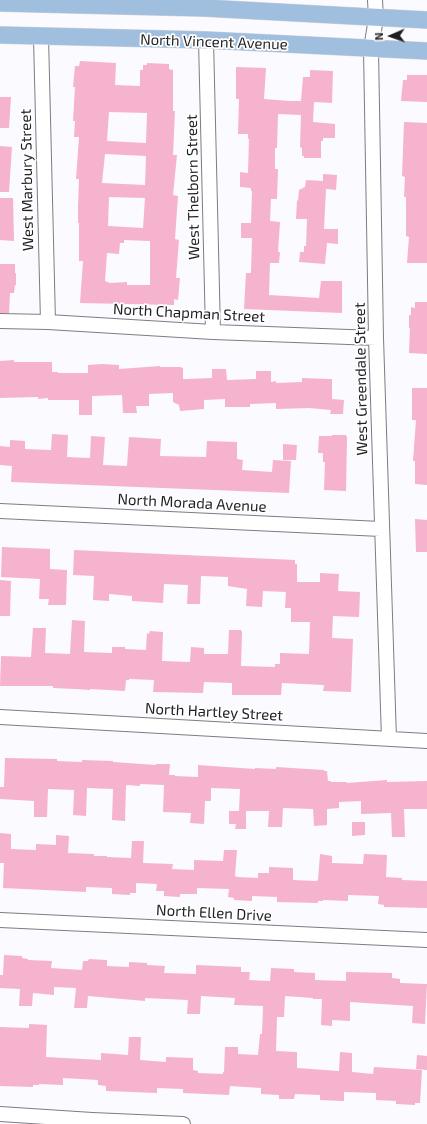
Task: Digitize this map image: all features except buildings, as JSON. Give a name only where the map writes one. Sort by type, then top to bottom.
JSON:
[{"type":"main road","points":[[0,3],[204,4],[376,18],[427,20]]},
{"type":"main road","name":"North Vincent Avenue","points":[[0,35],[206,40],[427,51]]},
{"type":"street","name":"West Greendale Street","points":[[376,0],[376,18],[371,49],[376,338],[389,739]]},
{"type":"street","name":"West Marbury Street","points":[[41,37],[48,322]]},
{"type":"street","name":"West Thelborn Street","points":[[206,40],[213,332]]},
{"type":"street","name":"North Chapman Street","points":[[0,321],[48,322],[213,332],[376,338]]},
{"type":"street","name":"North Morada Avenue","points":[[0,510],[382,529]]},
{"type":"street","name":"North Hartley Street","points":[[0,718],[427,740]]},
{"type":"street","name":"North Ellen Drive","points":[[0,920],[427,940]]},
{"type":"street","points":[[0,1114],[183,1124]]}]
